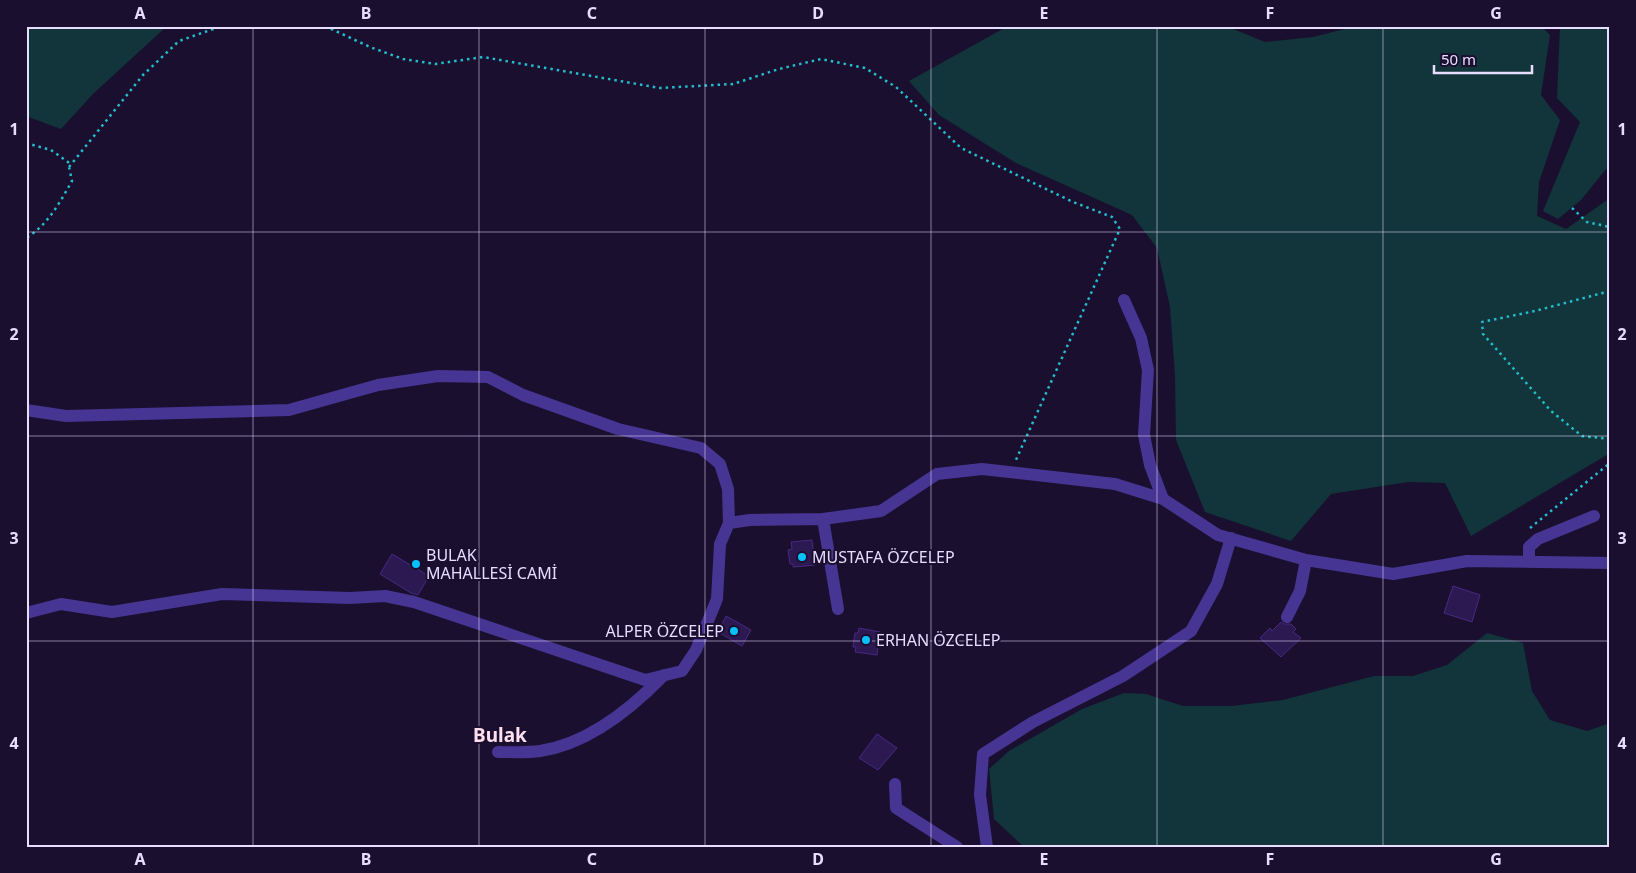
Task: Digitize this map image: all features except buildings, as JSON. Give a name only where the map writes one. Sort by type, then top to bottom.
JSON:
[{"type":"street","points":[[1124,300],[1141,338],[1148,370],[1144,435],[1150,465],[1162,499]]},
{"type":"street","points":[[26,410],[66,416],[290,410],[378,385],[438,376],[488,377],[523,395],[618,429],[701,448],[720,464],[728,488],[729,523],[720,544],[717,599],[696,650],[682,671],[645,680],[414,602],[384,596],[350,598],[222,594],[112,612],[61,604],[26,613]]},
{"type":"street","points":[[729,523],[750,520],[823,519],[880,510],[937,474],[982,469],[1116,484],[1162,499],[1218,535],[1306,560],[1393,574],[1467,561],[1610,563]]},
{"type":"street","points":[[1529,562],[1529,547],[1538,539],[1594,516]]},
{"type":"street","points":[[823,519],[838,609]]},
{"type":"street","points":[[987,847],[980,795],[983,754],[1033,722],[1123,676],[1191,631],[1218,584],[1231,538]]},
{"type":"street","points":[[1287,617],[1300,591],[1306,560]]},
{"type":"street","points":[[498,752],[541,751],[591,734],[639,700],[664,675]]},
{"type":"street","points":[[895,784],[896,808],[957,847]]},
{"type":"path","points":[[69,167],[143,75],[179,41],[222,26]]},
{"type":"path","points":[[325,26],[370,47],[403,59],[435,64],[483,57],[660,88],[733,84],[779,69],[821,59],[865,68],[896,87],[961,148],[1073,202],[1112,217],[1120,229],[1010,472]]},
{"type":"path","points":[[26,143],[52,150],[68,162],[72,181],[59,203],[39,230],[26,238]]},
{"type":"path","points":[[1572,208],[1587,222],[1610,227]]},
{"type":"path","points":[[1610,291],[1482,322],[1482,328],[1483,334],[1551,411],[1582,436],[1610,439]]},
{"type":"path","points":[[1525,532],[1610,463]]},
{"type":"green space","points":[[26,26],[167,26],[93,94],[61,129],[26,116]]},
{"type":"green space","points":[[1008,26],[1226,26],[1265,42],[1313,37],[1356,26],[1541,26],[1550,35],[1541,95],[1560,120],[1539,182],[1537,216],[1566,229],[1610,198],[1610,453],[1471,536],[1445,483],[1408,482],[1331,494],[1291,541],[1205,512],[1176,440],[1175,376],[1170,307],[1157,248],[1132,215],[1016,163],[939,115],[909,81]]},
{"type":"green space","points":[[1560,26],[1610,26],[1610,171],[1606,169],[1581,200],[1558,219],[1543,211],[1580,122],[1557,98]]},
{"type":"green space","points":[[1487,633],[1523,643],[1532,691],[1550,720],[1587,731],[1610,723],[1610,847],[1024,847],[994,819],[989,769],[1009,751],[1082,709],[1124,693],[1146,694],[1183,706],[1231,706],[1283,700],[1374,676],[1413,676],[1447,665]]},
{"type":"place","name":"MUSTAFA ÖZCELEP","points":[[802,557]]},
{"type":"place","name":"BULAK MAHALLESİ CAMİ","points":[[416,564]]},
{"type":"place","name":"ALPER ÖZCELEP","points":[[734,631]]},
{"type":"place","name":"ERHAN ÖZCELEP","points":[[866,640]]},
{"type":"district","name":"Bulak","points":[[500,735]]}]
